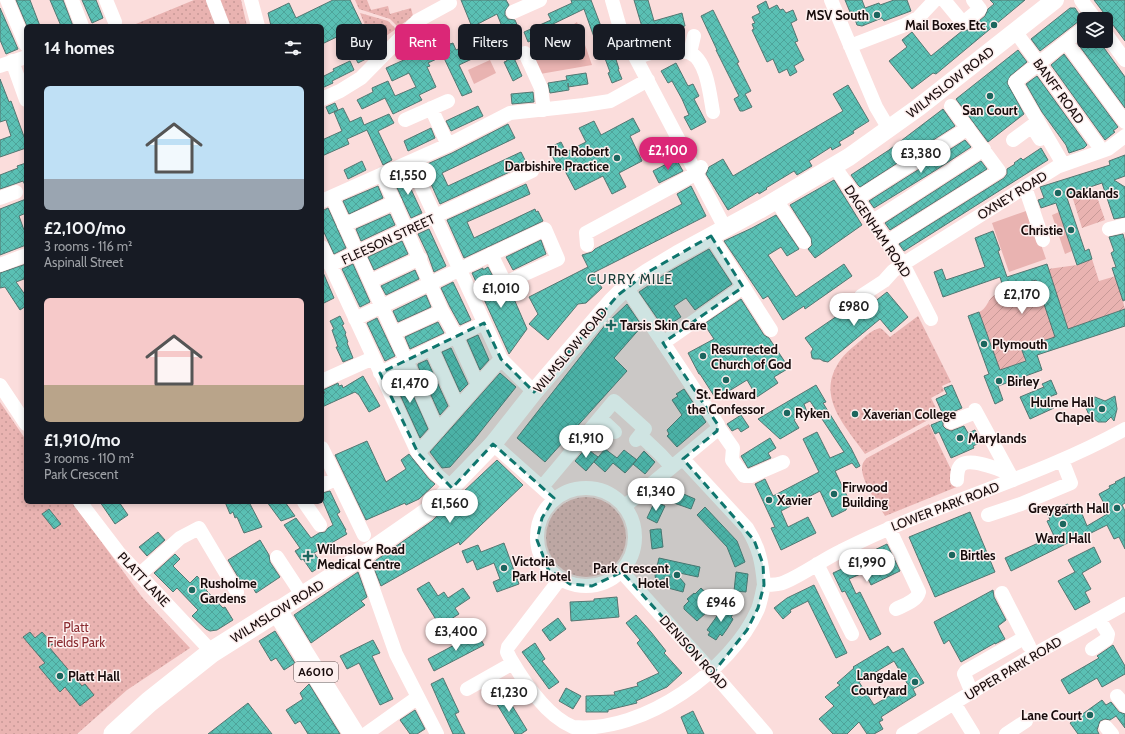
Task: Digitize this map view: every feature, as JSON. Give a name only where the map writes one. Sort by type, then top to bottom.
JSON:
[{"type":"highway","name":"WILMSLOW ROAD","points":[[114,734],[149,702],[212,652],[277,611]]},
{"type":"highway","name":"A6010","points":[[277,611],[354,734]]},
{"type":"main road","name":"WILMSLOW ROAD","points":[[277,611],[360,558],[426,512],[452,488],[493,444],[534,392],[612,301],[626,287],[648,272],[849,157],[889,129],[981,59],[1055,0]]},
{"type":"street","points":[[7,0],[24,40]]},
{"type":"street","points":[[72,0],[81,24]]},
{"type":"street","points":[[106,0],[113,24]]},
{"type":"street","points":[[213,0],[222,24]]},
{"type":"street","points":[[251,0],[260,18]]},
{"type":"street","points":[[513,12],[540,0]]},
{"type":"street","points":[[612,0],[619,24]]},
{"type":"street","points":[[831,0],[858,70],[876,107],[889,129]]},
{"type":"street","points":[[850,46],[905,25],[918,18],[935,0]]},
{"type":"street","points":[[944,0],[963,23],[980,9],[973,0]]},
{"type":"street","points":[[1081,0],[1090,12]]},
{"type":"street","points":[[324,98],[340,91],[361,78],[417,21],[436,9],[450,3]]},
{"type":"street","name":"BANFF ROAD","points":[[1015,31],[1101,151]]},
{"type":"street","points":[[1060,166],[1015,82],[1077,33]]},
{"type":"street","points":[[690,53],[694,36]]},
{"type":"street","points":[[1066,42],[1125,122]]},
{"type":"street","points":[[1113,44],[1125,60]]},
{"type":"street","points":[[685,52],[690,53],[698,58],[715,92],[713,112]]},
{"type":"street","points":[[525,54],[531,76],[541,88],[544,110]]},
{"type":"street","points":[[24,58],[6,64],[24,96]]},
{"type":"street","points":[[637,60],[698,170],[718,232],[743,287],[772,330]]},
{"type":"street","points":[[438,431],[371,281],[344,225],[327,199],[448,145],[510,113],[610,101],[648,80]]},
{"type":"street","points":[[406,120],[448,100]]},
{"type":"street","points":[[887,242],[999,171],[951,106]]},
{"type":"street","points":[[431,108],[448,145]]},
{"type":"street","points":[[1013,140],[1032,126],[1060,166]]},
{"type":"street","points":[[856,199],[968,128]]},
{"type":"street","name":"OXNEY ROAD","points":[[861,296],[884,282],[893,271],[903,264],[1025,187],[1060,166],[1108,149],[1125,136]]},
{"type":"street","points":[[872,221],[984,150]]},
{"type":"street","points":[[410,162],[501,359],[534,392]]},
{"type":"street","name":"DAGENHAM ROAD","points":[[834,166],[903,264],[931,319]]},
{"type":"street","points":[[587,245],[586,232],[698,170]]},
{"type":"street","name":"FLEESON STREET","points":[[330,265],[532,171]]},
{"type":"street","points":[[382,174],[442,310],[456,336],[478,385]]},
{"type":"street","points":[[1025,187],[1044,240]]},
{"type":"street","points":[[0,198],[16,192]]},
{"type":"street","points":[[776,200],[804,242]]},
{"type":"street","points":[[344,225],[395,202]]},
{"type":"street","points":[[1110,229],[1125,226]]},
{"type":"street","points":[[355,319],[459,269],[491,254],[545,229],[558,259],[505,283],[491,254]]},
{"type":"street","points":[[324,252],[418,453],[435,473],[452,488]]},
{"type":"street","points":[[0,265],[24,256]]},
{"type":"street","points":[[371,281],[420,258]]},
{"type":"street","points":[[626,287],[733,448],[732,460],[744,476],[751,476],[783,462]]},
{"type":"street","points":[[663,343],[743,287]]},
{"type":"street","points":[[394,333],[442,310]]},
{"type":"street","points":[[380,373],[484,323]]},
{"type":"street","points":[[431,348],[458,407]]},
{"type":"street","points":[[324,380],[373,358]]},
{"type":"street","points":[[418,453],[501,359]]},
{"type":"street","points":[[0,385],[24,421]]},
{"type":"street","points":[[542,487],[614,401],[645,428],[638,438],[660,454],[677,463],[746,528],[754,540],[762,564],[764,585],[758,608],[747,630],[714,673],[694,692],[678,705],[638,725],[622,729],[596,732],[571,730],[553,715],[540,701],[507,652],[508,647],[560,579]]},
{"type":"street","points":[[951,422],[976,411],[1011,477]]},
{"type":"street","points":[[600,418],[615,432]]},
{"type":"street","points":[[625,506],[719,427]]},
{"type":"street","name":"LOWER PARK ROAD","points":[[764,585],[784,583],[841,551],[888,528],[1011,477],[1062,460],[1096,445],[1125,429]]},
{"type":"street","points":[[493,444],[555,498]]},
{"type":"street","points":[[324,452],[364,535]]},
{"type":"street","points":[[988,515],[1021,504],[1071,483],[1062,460]]},
{"type":"street","points":[[957,480],[958,469],[961,465],[966,463],[981,464],[1011,477]]},
{"type":"street","points":[[324,484],[336,479]]},
{"type":"street","points":[[587,488],[601,490],[613,496],[625,506],[632,516],[636,538],[629,562],[621,571],[604,582],[592,586],[570,584],[560,579],[548,569],[538,550],[537,540],[542,518],[555,498],[573,490],[587,488]]},
{"type":"street","name":"PLATT LANE","points":[[82,504],[115,548],[212,652]]},
{"type":"street","points":[[305,504],[320,525]]},
{"type":"street","points":[[139,575],[180,538],[199,528],[237,592]]},
{"type":"street","points":[[888,528],[918,592],[918,596],[915,599],[896,609]]},
{"type":"street","points":[[277,557],[302,595]]},
{"type":"street","points":[[360,558],[365,567],[396,654],[435,730]]},
{"type":"street","points":[[817,564],[852,634]]},
{"type":"street","name":"DENISON ROAD","points":[[621,571],[714,673],[766,734]]},
{"type":"street","points":[[1002,593],[1033,655]]},
{"type":"street","name":"UPPER PARK ROAD","points":[[903,734],[1033,655],[1125,604]]},
{"type":"street","points":[[1092,649],[1107,639],[1108,634],[1099,618]]},
{"type":"street","points":[[972,692],[964,677],[966,671],[1024,638]]},
{"type":"street","points":[[467,689],[513,663]]},
{"type":"street","points":[[366,734],[418,697]]},
{"type":"street","points":[[951,705],[963,734]]},
{"type":"street","points":[[951,705],[973,734]]},
{"type":"street","points":[[1006,734],[1026,721]]},
{"type":"highlighted area","points":[[711,236],[743,287],[663,343],[718,425],[717,431],[683,459],[754,540],[763,564],[764,585],[758,608],[747,630],[713,673],[622,572],[592,586],[570,584],[548,569],[537,540],[542,518],[554,498],[493,444],[452,488],[418,453],[380,373],[484,323],[501,359],[534,392],[618,295],[648,272]]},
{"type":"green space","points":[[194,0],[241,0],[247,24],[136,24]]},
{"type":"green space","points":[[355,0],[367,0],[371,10],[388,6],[390,14],[411,8],[413,16],[402,24],[395,24],[390,19],[359,9]]},
{"type":"green space","points":[[360,13],[388,21],[395,30],[387,35],[387,24],[364,24]]},
{"type":"green space","points":[[585,45],[592,65],[540,74],[534,60],[585,60]]},
{"type":"green space","points":[[490,60],[496,73],[474,84],[468,70]]},
{"type":"green space","points":[[1095,191],[1105,220],[1082,228],[1073,199]]},
{"type":"green space","points":[[1029,210],[1046,259],[1009,272],[992,223]]},
{"type":"green space","points":[[1059,212],[1072,251],[1065,254],[1052,215]]},
{"type":"green space","points":[[1092,259],[1099,281],[1116,276],[1125,309],[1068,329],[1048,269],[1077,265]]},
{"type":"green space","points":[[1036,280],[1055,337],[1022,348],[1025,361],[997,371],[998,364],[979,312],[986,306],[991,298],[1000,292]]},
{"type":"green space","points":[[918,316],[951,382],[942,386],[944,391],[931,398],[939,414],[865,454],[839,417],[834,406],[831,396],[833,374],[844,356],[869,333],[880,328],[890,337]]},
{"type":"green space","name":"Platt Fields Park","points":[[0,402],[24,437],[24,504],[73,504],[142,597],[190,648],[127,690],[77,734],[0,734]]},
{"type":"green space","points":[[929,424],[959,486],[885,516],[866,483],[862,469],[863,463],[867,458]]},
{"type":"green space","points":[[586,497],[601,500],[614,509],[623,522],[626,537],[623,552],[614,565],[601,574],[586,577],[571,574],[558,565],[549,552],[546,537],[549,522],[558,509],[571,500]]},
{"type":"building","points":[[16,0],[30,0],[39,24],[26,24]]},
{"type":"building","points":[[50,0],[63,0],[72,24],[60,24]]},
{"type":"building","points":[[82,0],[96,0],[103,18],[92,23]]},
{"type":"building","points":[[333,0],[350,0],[362,24],[336,24],[336,37],[324,43],[324,24],[271,24],[268,13],[289,3],[296,18]]},
{"type":"building","points":[[461,0],[506,0],[509,5],[505,11],[505,15],[508,19],[515,20],[517,24],[501,24],[497,14],[478,24],[471,24]]},
{"type":"building","points":[[571,0],[591,0],[600,24],[593,24],[593,34],[584,9],[553,24],[542,24],[551,20],[548,14],[572,3]]},
{"type":"building","points":[[634,0],[648,0],[654,21],[682,13],[685,24],[641,24]]},
{"type":"building","name":"MSV South","points":[[845,0],[862,0],[865,8],[894,0],[907,0],[911,11],[884,21],[882,18],[862,26],[857,25],[852,11],[850,12]]},
{"type":"building","points":[[990,0],[1025,0],[936,74],[933,73],[912,89],[889,61],[907,47],[902,40],[912,32],[931,56],[962,31],[968,30],[985,16],[988,9],[994,4]]},
{"type":"building","points":[[1094,0],[1125,0],[1125,41],[1113,25],[1113,12],[1103,12]]},
{"type":"building","points":[[766,1],[769,9],[777,5],[780,10],[783,9],[786,13],[793,10],[797,20],[791,23],[798,41],[795,42],[804,60],[794,66],[797,72],[790,76],[787,69],[779,73],[773,59],[767,62],[752,30],[754,29],[752,24],[755,23],[752,17],[760,13],[757,6]]},
{"type":"building","points":[[0,8],[18,49],[6,54],[0,40]]},
{"type":"building","points":[[1070,8],[1075,8],[1078,12],[1077,23],[1040,51],[1031,39]]},
{"type":"building","points":[[713,10],[739,62],[737,63],[751,91],[745,94],[752,107],[743,111],[740,111],[734,99],[739,96],[701,16]]},
{"type":"building","points":[[530,29],[530,41],[528,42],[524,32]]},
{"type":"building","points":[[453,43],[456,50],[458,49],[458,60],[470,60],[459,65],[472,92],[462,96],[445,60],[450,60],[450,44]]},
{"type":"building","points":[[1081,48],[1104,48],[1125,77],[1125,108]]},
{"type":"building","name":"San Court","points":[[1018,50],[1027,62],[1010,76],[1007,83],[1024,114],[988,142],[956,99]]},
{"type":"building","points":[[1064,54],[1118,127],[1113,131],[1115,132],[1105,140],[1051,65]]},
{"type":"building","points":[[356,60],[364,60],[358,63]]},
{"type":"building","points":[[404,60],[434,60],[428,63],[430,66],[427,67],[436,87],[419,95],[422,100],[393,114],[385,98],[362,109],[357,100],[373,92],[372,88],[388,81],[395,96],[416,87],[409,73],[392,81],[386,68]]},
{"type":"building","points":[[515,60],[522,76],[513,81],[504,62]]},
{"type":"building","points":[[606,60],[616,60],[622,79],[612,83],[608,73],[610,72]]},
{"type":"building","points":[[350,61],[354,70],[332,81],[333,83],[324,87],[324,76],[334,71],[333,69]]},
{"type":"building","points":[[676,63],[688,86],[693,84],[699,96],[694,99],[706,122],[691,130],[684,117],[689,115],[682,99],[672,81],[668,83],[661,71]]},
{"type":"building","points":[[586,73],[588,84],[569,87],[569,90],[550,93],[548,83],[567,80],[566,76]]},
{"type":"building","points":[[1037,76],[1087,145],[1084,148],[1069,153],[1066,145],[1042,112],[1026,84]]},
{"type":"building","points":[[0,79],[9,102],[11,101],[24,137],[24,149],[0,157],[0,140],[11,136],[6,120],[0,122]]},
{"type":"building","points":[[848,85],[869,121],[853,131],[854,133],[839,142],[841,145],[832,150],[831,147],[809,161],[812,166],[797,175],[794,171],[759,194],[758,192],[728,210],[706,174],[709,167],[723,159],[733,176],[843,111],[833,94]]},
{"type":"building","points":[[533,92],[534,102],[512,104],[511,94]]},
{"type":"building","points":[[335,103],[338,110],[329,114],[326,107]]},
{"type":"building","points":[[478,106],[483,116],[451,131],[446,121]]},
{"type":"building","points":[[343,108],[350,122],[361,117],[364,125],[389,114],[394,123],[378,131],[392,160],[383,165],[367,130],[347,139],[349,144],[324,155],[324,139],[342,131],[334,112]]},
{"type":"building","points":[[943,109],[955,126],[860,187],[858,185],[851,175],[889,150]]},
{"type":"building","name":"The Robert Darbishire Practice","points":[[633,118],[640,131],[630,136],[642,161],[619,173],[626,187],[612,194],[603,176],[575,190],[564,169],[560,171],[548,148],[561,142],[566,152],[586,142],[579,128],[594,121],[601,135]]},
{"type":"building","points":[[508,124],[515,138],[442,173],[448,186],[521,152],[527,164],[440,204],[423,166]]},
{"type":"building","points":[[431,128],[435,138],[408,151],[404,141]]},
{"type":"building","points":[[965,140],[971,147],[936,170],[874,208],[869,201]]},
{"type":"building","points":[[1041,148],[1048,160],[904,251],[899,244],[1004,178],[1007,174],[1007,169],[1015,164],[1014,163],[1021,158],[1023,160]]},
{"type":"building","points":[[1125,155],[1125,176],[1114,180],[1125,187],[1125,217],[1114,219],[1102,183],[1066,195],[1085,251],[1089,249],[1092,259],[1077,265],[1056,203],[1041,208],[1038,200],[1044,198],[1040,187],[1110,165],[1109,161]]},
{"type":"building","points":[[676,159],[683,171],[659,183],[653,171]]},
{"type":"building","points":[[362,161],[366,170],[348,179],[344,170]]},
{"type":"building","points":[[981,161],[987,169],[890,230],[885,223]]},
{"type":"building","points":[[24,164],[24,183],[23,181],[0,189],[0,175],[18,168],[17,166]]},
{"type":"building","points":[[404,174],[422,213],[411,218],[393,179]]},
{"type":"building","points":[[834,180],[862,225],[815,258],[808,249],[812,245],[811,238],[790,205]]},
{"type":"building","points":[[526,184],[530,194],[467,222],[474,238],[535,209],[536,212],[538,211],[543,221],[464,258],[447,220]]},
{"type":"building","points":[[378,186],[383,198],[349,214],[343,201]]},
{"type":"building","points":[[691,186],[706,216],[593,273],[602,288],[586,303],[578,304],[548,340],[529,324],[538,314],[529,297],[588,267],[582,255],[592,252],[595,249],[682,204],[677,194]]},
{"type":"building","points":[[24,200],[24,214],[19,216],[24,230],[24,246],[0,255],[0,209]]},
{"type":"building","points":[[328,208],[346,248],[334,254],[324,232],[324,210]]},
{"type":"building","points":[[390,214],[395,225],[361,241],[356,229]]},
{"type":"building","points":[[776,215],[799,249],[787,256],[781,247],[768,255],[796,297],[844,264],[852,276],[805,309],[804,306],[783,320],[768,296],[763,299],[724,241]]},
{"type":"building","points":[[429,229],[446,266],[434,272],[418,234]]},
{"type":"building","points":[[993,231],[1007,277],[1047,264],[1068,329],[1125,309],[1125,326],[1037,355],[1042,370],[998,386],[1003,400],[995,404],[984,376],[989,374],[968,316],[979,312],[1000,370],[1026,361],[1021,348],[1055,337],[1036,280],[1004,290],[1000,277],[943,297],[934,272],[942,269],[946,280],[985,267],[975,238]]},
{"type":"building","points":[[1123,234],[1125,242],[1125,300],[1123,301],[1112,268],[1116,267],[1111,253],[1114,251],[1109,237]]},
{"type":"building","points":[[541,240],[546,254],[513,270],[506,257]]},
{"type":"building","points":[[402,241],[408,254],[374,270],[368,257]]},
{"type":"building","points":[[709,249],[732,284],[695,310],[686,298],[674,306],[681,317],[664,328],[639,292],[667,273]]},
{"type":"building","points":[[353,264],[370,302],[360,307],[342,269]]},
{"type":"building","points":[[24,265],[24,279],[16,282],[24,293],[24,307],[20,310],[5,287],[0,288],[0,273]]},
{"type":"building","points":[[488,267],[500,290],[506,293],[511,292],[527,329],[509,354],[472,273]]},
{"type":"building","points":[[415,270],[419,279],[386,295],[381,286]]},
{"type":"building","points":[[324,275],[334,298],[324,303]]},
{"type":"building","points":[[453,282],[471,320],[460,325],[441,288]]},
{"type":"building","points":[[887,292],[908,317],[891,332],[880,319],[828,362],[812,358],[811,352],[813,349],[805,338],[856,303],[860,304],[864,310]]},
{"type":"building","points":[[426,295],[431,307],[398,322],[393,311]]},
{"type":"building","points":[[741,299],[764,335],[769,338],[789,368],[774,377],[778,383],[757,397],[747,380],[716,399],[699,374],[688,353],[714,339],[704,324]]},
{"type":"building","points":[[627,304],[642,326],[614,358],[627,371],[545,462],[517,438],[606,324]]},
{"type":"building","points":[[340,316],[344,324],[342,325],[346,333],[347,343],[353,358],[343,362],[336,347],[338,347],[332,330],[334,329],[330,321]]},
{"type":"building","points":[[377,318],[395,356],[385,361],[367,323]]},
{"type":"building","points":[[438,322],[444,333],[410,349],[405,337]]},
{"type":"building","points":[[478,335],[489,360],[480,370],[467,340]]},
{"type":"building","points":[[451,348],[468,384],[460,392],[442,352]]},
{"type":"building","points":[[427,360],[448,406],[440,415],[418,366],[418,364]]},
{"type":"building","points":[[403,373],[428,429],[420,438],[392,377]]},
{"type":"building","points":[[500,373],[516,387],[450,467],[442,468],[430,452]]},
{"type":"building","points":[[363,376],[380,406],[369,412],[359,395],[355,392],[324,406],[324,390],[338,383],[339,386],[342,385],[343,388]]},
{"type":"building","points":[[1051,380],[1057,394],[1049,397],[1054,408],[1030,419],[1020,397],[1044,387],[1042,384]]},
{"type":"building","points":[[816,385],[826,402],[823,403],[851,448],[860,466],[856,468],[852,463],[835,471],[848,498],[846,499],[848,505],[846,510],[832,517],[820,491],[781,511],[788,527],[808,517],[816,533],[781,550],[771,528],[775,527],[755,484],[765,479],[773,496],[819,472],[803,439],[817,432],[830,458],[844,452],[810,401],[804,404],[807,412],[794,420],[799,428],[780,439],[758,419]]},
{"type":"building","points":[[952,385],[962,408],[944,417],[936,399],[947,394],[944,388]]},
{"type":"building","points":[[684,389],[706,422],[677,447],[667,436],[669,434],[667,430],[682,415],[672,400],[678,396],[676,394]]},
{"type":"building","name":"Hulme Hall Chapel","points":[[1115,396],[1117,409],[1114,421],[1111,417],[1106,422],[1098,422],[1089,415],[1086,408],[1089,400],[1095,397],[1105,401]]},
{"type":"building","points":[[741,415],[749,427],[741,432],[738,428],[732,431],[727,424]]},
{"type":"building","name":"Marylands","points":[[943,420],[943,426],[951,431],[964,426],[968,433],[975,430],[981,442],[973,446],[974,448],[951,458],[939,432],[935,434],[931,425]]},
{"type":"building","points":[[770,438],[776,448],[768,453],[771,458],[748,468],[741,456]]},
{"type":"building","points":[[367,441],[386,482],[406,469],[401,460],[409,454],[429,479],[435,484],[419,499],[406,505],[405,503],[366,520],[335,455]]},
{"type":"building","points":[[586,448],[598,457],[586,471],[575,461]]},
{"type":"building","points":[[605,449],[617,458],[624,450],[637,460],[625,473],[613,463],[605,472],[594,462]]},
{"type":"building","points":[[644,451],[655,462],[645,474],[633,464]]},
{"type":"building","points":[[497,460],[523,485],[460,545],[459,542],[381,586],[372,563],[432,521],[453,501],[468,515],[475,509],[462,493]]},
{"type":"building","points":[[1125,477],[1125,503],[1122,505],[1125,511],[1125,549],[1119,537],[1114,539],[1107,525],[1011,571],[1005,558],[1054,536],[1047,521],[1050,520],[1047,513],[1068,504],[1072,513],[1080,509],[1087,526],[1109,513],[1099,494],[1110,488],[1109,486],[1116,483],[1115,482]]},
{"type":"building","points":[[330,491],[340,512],[337,514],[347,534],[314,553],[323,565],[312,572],[295,551],[300,548],[284,525],[296,518],[311,538],[319,533],[325,532],[333,525],[324,504],[324,492]]},
{"type":"building","points":[[679,492],[695,499],[691,509],[674,503]]},
{"type":"building","points":[[655,501],[665,506],[657,523],[647,518]]},
{"type":"building","points":[[101,504],[120,504],[128,515],[115,524]]},
{"type":"building","points":[[226,504],[250,504],[262,527],[244,533],[237,517],[235,518],[233,512],[230,514]]},
{"type":"building","points":[[268,504],[286,504],[295,516],[281,521]]},
{"type":"building","points":[[705,507],[737,541],[745,562],[735,567],[727,547],[697,515]]},
{"type":"building","points":[[49,509],[61,524],[54,529],[42,514]]},
{"type":"building","name":"Birtles","points":[[970,512],[995,572],[935,597],[909,537]]},
{"type":"building","points":[[661,529],[663,547],[652,549],[650,530]]},
{"type":"building","points":[[158,532],[165,540],[147,556],[139,547]]},
{"type":"building","points":[[260,540],[269,555],[270,562],[280,577],[256,593],[250,583],[244,587],[228,560]]},
{"type":"building","name":"Victoria Park Hotel","points":[[504,543],[519,584],[497,592],[493,582],[500,579],[494,563],[477,570],[473,560],[467,563],[462,551],[478,545],[481,552]]},
{"type":"building","points":[[887,544],[900,571],[871,585],[865,572],[849,579],[856,594],[860,592],[881,634],[870,640],[845,591],[842,592],[833,573],[859,561],[858,558]]},
{"type":"building","points":[[1094,547],[1101,562],[1082,573],[1091,589],[1085,592],[1090,602],[1075,610],[1058,581],[1075,572],[1068,560]]},
{"type":"building","name":"Rusholme Gardens","points":[[175,554],[180,559],[173,566],[190,583],[197,576],[208,588],[206,590],[223,608],[225,607],[233,620],[217,630],[210,631],[206,629],[192,616],[198,610],[177,588],[173,592],[154,573]]},
{"type":"building","name":"Park Crescent Hotel","points":[[659,558],[700,567],[698,577],[675,572],[685,584],[683,592],[668,588],[670,576],[656,582],[655,575]]},
{"type":"building","points":[[358,572],[367,597],[361,601],[365,605],[311,643],[294,615]]},
{"type":"building","points":[[736,572],[748,574],[746,592],[734,591]]},
{"type":"building","points":[[429,582],[438,596],[444,592],[448,598],[463,588],[470,598],[455,608],[459,614],[440,626],[417,589]]},
{"type":"building","points":[[814,585],[847,653],[836,658],[808,601],[790,610],[791,612],[783,619],[774,608],[787,598]]},
{"type":"building","points":[[701,588],[717,603],[697,621],[684,609],[684,606],[689,601],[687,599]]},
{"type":"building","points":[[993,590],[994,597],[1006,620],[998,626],[1005,639],[961,662],[949,640],[944,644],[934,622]]},
{"type":"building","points":[[617,597],[619,617],[571,621],[570,602],[594,601],[594,599]]},
{"type":"building","points":[[725,607],[727,609],[729,607],[735,611],[731,617],[733,619],[722,636],[720,634],[716,640],[708,635],[710,632],[707,630]]},
{"type":"building","points":[[636,615],[666,651],[664,653],[682,673],[667,687],[636,701],[637,703],[608,710],[608,712],[586,712],[586,696],[615,695],[614,692],[638,686],[637,683],[659,673],[637,643],[640,640],[626,623]]},
{"type":"building","points":[[558,618],[566,629],[550,641],[542,630]]},
{"type":"building","points":[[275,631],[295,663],[284,670],[276,658],[271,661],[259,641]]},
{"type":"building","name":"Platt Hall","points":[[30,632],[35,638],[42,632],[53,644],[49,647],[82,686],[85,684],[94,695],[80,706],[65,687],[60,692],[39,667],[45,663],[23,637]]},
{"type":"building","points":[[477,633],[484,645],[434,671],[428,659]]},
{"type":"building","points":[[373,640],[380,653],[372,656],[393,699],[380,705],[359,663],[347,669],[340,656]]},
{"type":"building","points":[[535,643],[545,659],[542,661],[559,682],[549,689],[522,652]]},
{"type":"building","points":[[1113,645],[1125,666],[1125,674],[1102,687],[1097,678],[1069,694],[1061,680],[1099,658],[1097,656]]},
{"type":"building","points":[[888,646],[893,653],[903,648],[924,683],[913,689],[916,695],[881,717],[883,720],[879,722],[883,729],[874,734],[867,734],[859,722],[847,734],[833,734],[819,719],[834,706],[825,697],[840,685],[837,683],[854,668],[853,667]],"holes":[[[894,661],[908,685],[874,705],[859,682]]]},
{"type":"building","points":[[443,678],[459,712],[455,714],[465,734],[453,734],[431,684]]},
{"type":"building","points":[[309,684],[340,734],[308,734],[300,721],[295,724],[286,710],[303,699],[300,693]]},
{"type":"building","points":[[566,688],[581,696],[573,709],[559,701]]},
{"type":"building","points":[[502,689],[527,730],[521,734],[515,734],[492,696]]},
{"type":"building","name":"Lane Court","points":[[1102,700],[1106,705],[1111,702],[1119,712],[1125,714],[1125,728],[1116,716],[1110,720],[1105,719],[1100,721],[1097,730],[1099,734],[1078,734],[1070,723]]},
{"type":"building","points":[[248,703],[272,734],[208,734]]},
{"type":"building","points":[[415,710],[425,729],[417,734],[410,734],[400,720]]},
{"type":"building","points":[[693,711],[704,734],[688,734],[681,717]]},
{"type":"place","name":"MSV South","points":[[877,15]]},
{"type":"place","name":"Mail Boxes Etc","points":[[994,25]]},
{"type":"place","name":"San Court","points":[[990,96]]},
{"type":"place","name":"The Robert Darbishire Practice","points":[[617,158]]},
{"type":"place","name":"Oaklands","points":[[1058,193]]},
{"type":"place","name":"Christie","points":[[1071,230]]},
{"type":"place","name":"Tarsis Skin Care","points":[[611,325]]},
{"type":"place","name":"Plymouth","points":[[984,344]]},
{"type":"place","name":"Resurrected Church of God","points":[[703,356]]},
{"type":"place","name":"St. Edward the Confessor","points":[[726,380]]},
{"type":"place","name":"Birley","points":[[999,381]]},
{"type":"place","name":"Hulme Hall Chapel","points":[[1102,409]]},
{"type":"place","name":"Ryken","points":[[787,413]]},
{"type":"place","name":"Xaverian College","points":[[855,414]]},
{"type":"place","name":"Marylands","points":[[960,438]]},
{"type":"place","name":"Firwood Building","points":[[834,494]]},
{"type":"place","name":"Xavier","points":[[769,500]]},
{"type":"place","name":"Greygarth Hall","points":[[1117,508]]},
{"type":"place","name":"Ward Hall","points":[[1063,524]]},
{"type":"place","name":"Birtles","points":[[952,555]]},
{"type":"place","name":"Wilmslow Road Medical Centre","points":[[308,556]]},
{"type":"place","name":"Victoria Park Hotel","points":[[504,568]]},
{"type":"place","name":"Park Crescent Hotel","points":[[677,575]]},
{"type":"place","name":"Rusholme Gardens","points":[[192,590]]},
{"type":"place","name":"Platt Hall","points":[[60,676]]},
{"type":"place","name":"Langdale Courtyard","points":[[915,682]]},
{"type":"place","name":"Lane Court","points":[[1090,715]]},
{"type":"district","name":"CURRY MILE","points":[[630,279]]}]
